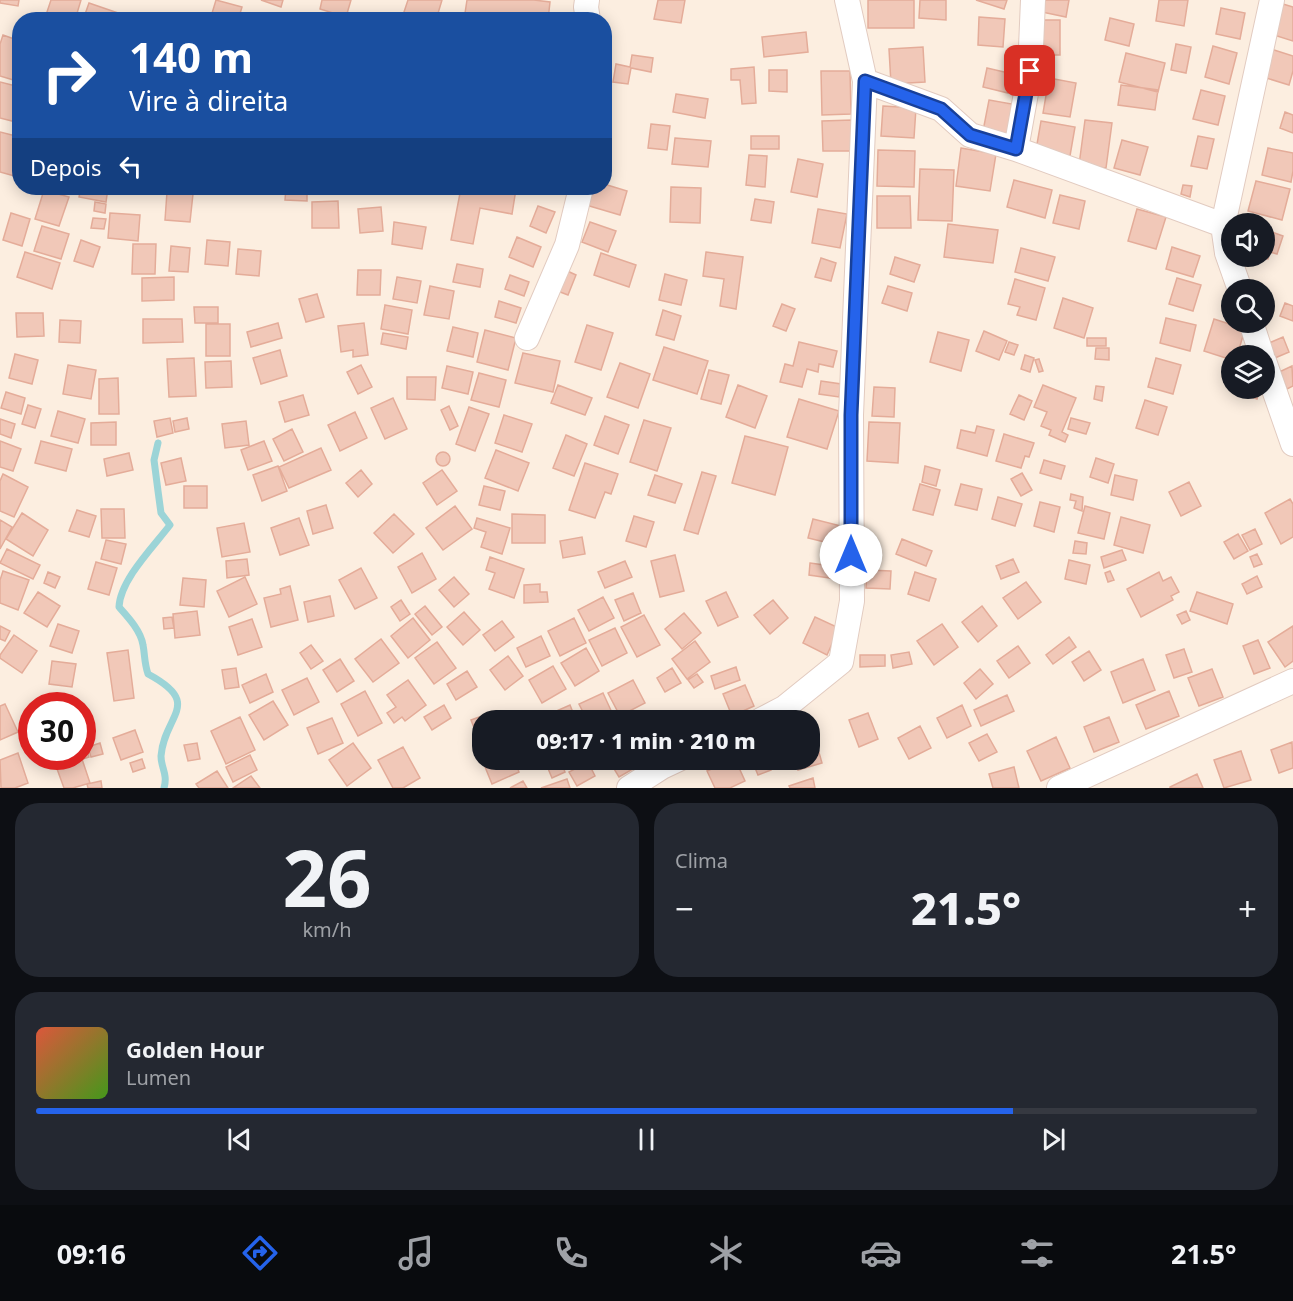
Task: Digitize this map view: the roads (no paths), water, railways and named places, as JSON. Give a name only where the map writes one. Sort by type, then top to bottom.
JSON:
[{"type":"street","points":[[780,710],[841,662],[852,601],[851,415],[865,81],[847,0]]},
{"type":"street","points":[[1016,149],[1030,71],[1033,0]]},
{"type":"street","points":[[1225,213],[1272,0]]},
{"type":"street","points":[[865,81],[941,109],[970,135],[1016,149],[1221,225]]},
{"type":"street","points":[[527,338],[567,245],[579,195]]},
{"type":"street","points":[[1275,392],[1293,444]]},
{"type":"street","points":[[1059,788],[1293,681]]},
{"type":"street","points":[[629,788],[657,770]]},
{"type":"waterway","points":[[158,443],[154,460],[161,513],[170,525],[131,575],[119,607],[134,624],[140,635],[148,674],[165,684],[178,702],[161,756],[165,779],[164,788]]}]
